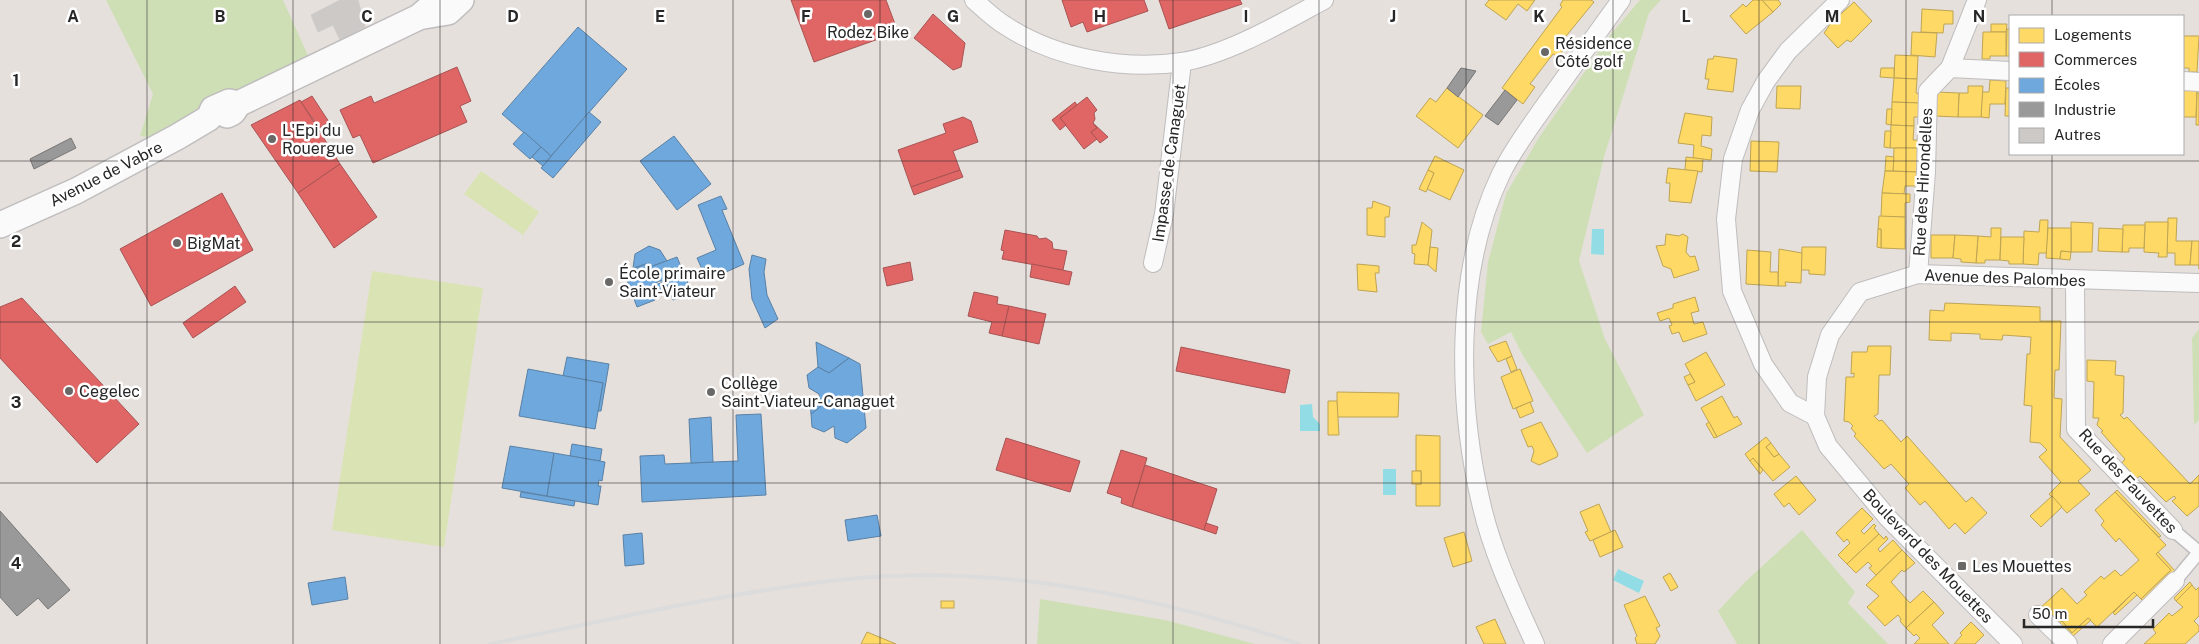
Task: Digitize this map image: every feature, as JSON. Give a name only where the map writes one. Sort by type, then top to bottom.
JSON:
[{"type":"main road","points":[[419,17],[439,0]]},
{"type":"main road","points":[[419,17],[448,12],[461,0]]},
{"type":"main road","name":"Avenue de Vabre","points":[[0,225],[76,191],[209,118],[213,109],[229,102],[238,104],[419,17]]},
{"type":"street","points":[[974,0],[1005,26],[1041,45],[1105,62],[1140,64],[1182,62],[1227,48],[1324,0]]},
{"type":"street","points":[[1535,644],[1494,545],[1482,508],[1470,446],[1464,370],[1472,273],[1478,241],[1501,174],[1521,140],[1621,0]]},
{"type":"street","points":[[1815,416],[1790,403],[1763,364],[1732,291],[1726,218],[1733,159],[1750,110],[1766,81],[1788,51],[1840,0]]},
{"type":"street","name":"Rue des Hirondelles","points":[[1918,274],[1926,172],[1928,91],[1950,68],[1977,0]]},
{"type":"street","name":"Impasse de Canaguet","points":[[1153,263],[1164,214],[1182,62]]},
{"type":"street","points":[[1950,68],[2009,72]]},
{"type":"street","points":[[2184,81],[2199,82]]},
{"type":"street","name":"Avenue des Palombes","points":[[1815,416],[1817,377],[1830,335],[1860,292],[1918,274],[2199,283]]},
{"type":"street","name":"Rue des Fauvettes","points":[[2074,280],[2076,429],[2173,530],[2199,552]]},
{"type":"street","name":"Boulevard des Mouettes","points":[[1815,416],[1828,446],[1888,518],[2013,644]]},
{"type":"street","points":[[2112,644],[2175,581],[2199,552]]},
{"type":"street","points":[[2038,615],[2068,644]]},
{"type":"green space","points":[[106,0],[283,0],[309,58],[148,137],[140,136],[153,94]]},
{"type":"green space","points":[[1640,0],[1661,0],[1649,13],[1604,157],[1579,261],[1605,339],[1644,415],[1587,453],[1523,356],[1511,332],[1488,344],[1481,332],[1488,262],[1506,194],[1538,139],[1611,34]]},
{"type":"green space","points":[[481,171],[539,212],[523,235],[464,194]]},
{"type":"green space","points":[[372,271],[483,288],[444,547],[332,530]]},
{"type":"green space","points":[[2199,329],[2199,420],[2194,425],[2192,338]]},
{"type":"green space","points":[[1802,530],[1855,592],[1848,603],[1888,644],[1737,644],[1718,611],[1746,581]]},
{"type":"green space","points":[[1040,599],[1165,620],[1255,644],[1037,644]]},
{"type":"water","points":[[1592,229],[1604,229],[1604,255],[1591,254]]},
{"type":"water","points":[[1312,404],[1313,417],[1320,424],[1320,431],[1300,431],[1300,405]]},
{"type":"water","points":[[1383,469],[1396,469],[1396,495],[1383,495]]},
{"type":"water","points":[[1618,569],[1644,581],[1639,593],[1613,580]]},
{"type":"building: Logements","name":"Résidence Côté golf","points":[[1489,0],[1535,0],[1527,11],[1518,4],[1506,20],[1485,5]]},
{"type":"building: Logements","name":"Résidence Côté golf","points":[[1563,0],[1591,0],[1594,2],[1562,41],[1567,45],[1558,57],[1553,54],[1530,84],[1535,87],[1523,104],[1502,88],[1562,7],[1560,5]]},
{"type":"building: Logements","points":[[1753,0],[1762,0],[1773,12],[1746,34],[1730,16],[1743,4],[1746,7]]},
{"type":"building: Logements","points":[[1762,0],[1778,0],[1781,4],[1773,12]]},
{"type":"building: Logements","points":[[1854,2],[1872,21],[1851,42],[1847,40],[1838,48],[1824,33],[1831,23]]},
{"type":"building: Logements","points":[[1922,9],[1953,11],[1953,24],[1944,24],[1943,33],[1921,32]]},
{"type":"building: Logements","points":[[1991,24],[2007,24],[2006,32],[1991,32]]},
{"type":"building: Logements","points":[[2007,29],[2009,29],[2009,56],[2006,56]]},
{"type":"building: Logements","points":[[1912,32],[1937,33],[1935,57],[1911,55]]},
{"type":"building: Logements","points":[[1983,32],[2006,32],[2006,56],[1990,56],[1990,59],[1982,59]]},
{"type":"building: Logements","points":[[2184,36],[2199,36],[2197,72],[2189,72],[2189,68],[2184,68]]},
{"type":"building: Logements","points":[[1895,55],[1918,56],[1917,79],[1894,78]]},
{"type":"building: Logements","points":[[1714,56],[1737,59],[1733,92],[1707,89],[1709,79],[1705,79],[1708,59],[1713,59]]},
{"type":"building: Logements","points":[[1881,68],[1894,68],[1894,78],[1880,77]]},
{"type":"building: Logements","points":[[1894,78],[1917,79],[1916,93],[1920,94],[1920,103],[1892,102]]},
{"type":"building: Logements","points":[[1990,80],[2006,81],[2005,104],[1990,104],[1989,118],[1981,117],[1982,92],[1989,92]]},
{"type":"building: Logements","points":[[1777,86],[1801,86],[1800,109],[1776,108]]},
{"type":"building: Logements","points":[[1968,86],[1983,86],[1981,117],[1958,117],[1959,93],[1968,93]]},
{"type":"building: Logements","points":[[1447,88],[1483,115],[1458,148],[1416,116],[1430,98],[1436,102]]},
{"type":"building: Logements","points":[[2006,88],[2009,88],[2009,116],[2005,116]]},
{"type":"building: Logements","points":[[2184,89],[2197,90],[2196,117],[2184,117]]},
{"type":"building: Logements","points":[[1936,92],[1959,93],[1958,117],[1935,116]]},
{"type":"building: Logements","points":[[2197,93],[2199,93],[2199,125],[2196,125]]},
{"type":"building: Logements","points":[[1892,102],[1920,103],[1919,117],[1914,117],[1914,126],[1891,125]]},
{"type":"building: Logements","points":[[1887,109],[1892,109],[1891,125],[1886,124]]},
{"type":"building: Logements","points":[[1685,113],[1712,117],[1711,136],[1702,135],[1701,146],[1712,149],[1711,160],[1693,158],[1694,145],[1678,143]]},
{"type":"building: Logements","points":[[1891,125],[1914,126],[1913,140],[1919,140],[1918,148],[1890,148]]},
{"type":"building: Logements","points":[[1885,131],[1891,131],[1890,148],[1884,147]]},
{"type":"building: Logements","points":[[1751,141],[1779,142],[1777,172],[1750,171]]},
{"type":"building: Logements","points":[[1894,148],[1918,148],[1918,172],[1893,171]]},
{"type":"building: Logements","points":[[1435,156],[1464,170],[1450,200],[1427,189],[1434,173],[1428,170]]},
{"type":"building: Logements","points":[[1886,156],[1894,157],[1893,171],[1885,171]]},
{"type":"building: Logements","points":[[1686,157],[1703,159],[1702,172],[1685,170]]},
{"type":"building: Logements","points":[[1668,168],[1698,171],[1691,203],[1669,201],[1670,183],[1666,183]]},
{"type":"building: Logements","points":[[1428,170],[1434,173],[1426,192],[1419,189]]},
{"type":"building: Logements","points":[[1885,171],[1918,172],[1917,186],[1905,186],[1904,194],[1882,193]]},
{"type":"building: Logements","points":[[1882,193],[1910,194],[1910,202],[1905,203],[1905,217],[1881,217]]},
{"type":"building: Logements","points":[[1373,201],[1390,207],[1389,217],[1385,217],[1385,237],[1367,235],[1367,208],[1372,208]]},
{"type":"building: Logements","points":[[1879,216],[1905,217],[1905,249],[1881,248],[1881,229],[1878,229]]},
{"type":"building: Logements","points":[[2168,218],[2177,218],[2176,241],[2192,241],[2190,265],[2175,265],[2175,253],[2167,253]]},
{"type":"building: Logements","points":[[2040,220],[2048,220],[2047,253],[2039,253],[2038,265],[2023,264],[2024,231],[2039,232]]},
{"type":"building: Logements","points":[[1422,222],[1432,230],[1428,265],[1414,264],[1415,254],[1412,253],[1412,245],[1416,245]]},
{"type":"building: Logements","points":[[2071,222],[2093,223],[2092,252],[2071,252]]},
{"type":"building: Logements","points":[[2145,222],[2168,222],[2167,257],[2158,257],[2159,253],[2144,252]]},
{"type":"building: Logements","points":[[2123,225],[2145,225],[2144,248],[2129,248],[2129,252],[2122,252]]},
{"type":"building: Logements","points":[[1991,228],[2001,228],[2000,260],[1985,260],[1985,263],[1976,263],[1978,236],[1991,237]]},
{"type":"building: Logements","points":[[2048,228],[2071,228],[2071,252],[2061,251],[2060,259],[2046,258]]},
{"type":"building: Logements","points":[[2099,228],[2123,229],[2122,252],[2098,251]]},
{"type":"building: Logements","points":[[1878,229],[1881,229],[1881,248],[1877,247]]},
{"type":"building: Logements","points":[[1666,234],[1679,236],[1683,234],[1688,237],[1686,252],[1690,257],[1695,256],[1699,270],[1674,278],[1671,269],[1663,266],[1656,246],[1665,245]]},
{"type":"building: Logements","points":[[1931,235],[1955,235],[1953,258],[1931,258]]},
{"type":"building: Logements","points":[[1955,235],[1978,236],[1976,263],[1961,262],[1961,259],[1953,258]]},
{"type":"building: Logements","points":[[2001,237],[2024,237],[2023,264],[2009,264],[2009,261],[2000,260]]},
{"type":"building: Logements","points":[[2192,241],[2199,241],[2199,265],[2190,265]]},
{"type":"building: Logements","points":[[1430,247],[1438,248],[1436,272],[1428,265]]},
{"type":"building: Logements","points":[[1802,247],[1826,247],[1825,275],[1809,274],[1809,270],[1801,270]]},
{"type":"building: Logements","points":[[1779,249],[1802,253],[1801,283],[1785,282],[1786,286],[1778,286]]},
{"type":"building: Logements","points":[[1747,250],[1771,252],[1770,272],[1778,272],[1778,286],[1746,284]]},
{"type":"building: Logements","points":[[2061,251],[2071,252],[2070,260],[2060,259]]},
{"type":"building: Logements","points":[[1357,264],[1379,266],[1379,273],[1375,273],[1377,292],[1358,290]]},
{"type":"building: Logements","points":[[1695,297],[1699,311],[1691,313],[1694,324],[1703,322],[1707,334],[1683,342],[1679,332],[1672,334],[1669,326],[1672,325],[1669,318],[1660,321],[1657,313],[1673,308],[1673,304]]},
{"type":"building: Logements","points":[[1945,303],[2040,307],[2040,321],[2061,321],[2059,370],[2055,370],[2054,398],[2062,399],[2060,437],[2091,470],[2078,481],[2090,494],[2067,513],[2049,494],[2061,482],[2039,457],[2047,450],[2040,443],[2030,442],[2032,406],[2024,405],[2027,354],[2030,354],[2031,337],[2003,335],[2002,340],[1980,339],[1980,334],[1951,333],[1951,341],[1929,340],[1930,310],[1944,311]]},
{"type":"building: Logements","points":[[1506,341],[1512,356],[1498,362],[1489,347]]},
{"type":"building: Logements","points":[[1868,346],[1891,346],[1890,375],[1879,375],[1878,414],[1874,416],[1879,421],[1882,420],[1901,442],[1907,436],[1966,502],[1972,497],[1987,513],[1965,534],[1955,523],[1949,529],[1925,501],[1920,505],[1905,488],[1909,484],[1891,464],[1884,469],[1854,436],[1856,434],[1851,428],[1853,426],[1849,422],[1844,421],[1846,377],[1854,377],[1854,373],[1851,374],[1852,352],[1867,352]]},
{"type":"building: Logements","points":[[1706,352],[1725,385],[1696,401],[1688,385],[1695,382],[1685,364]]},
{"type":"building: Logements","points":[[1512,356],[1517,369],[1511,372],[1506,359]]},
{"type":"building: Logements","points":[[2087,360],[2116,361],[2115,375],[2124,376],[2123,413],[2120,415],[2124,419],[2127,417],[2190,484],[2199,475],[2199,506],[2187,516],[2172,501],[2176,498],[2174,496],[2166,502],[2140,476],[2137,478],[2122,463],[2125,459],[2101,432],[2103,431],[2097,425],[2099,418],[2093,418],[2094,382],[2087,381]]},
{"type":"building: Logements","points":[[1520,369],[1533,401],[1513,409],[1501,377]]},
{"type":"building: Logements","points":[[1690,374],[1695,382],[1688,385],[1684,377]]},
{"type":"building: Logements","points":[[1337,392],[1399,393],[1398,417],[1337,417]]},
{"type":"building: Logements","points":[[1722,396],[1734,418],[1737,416],[1742,424],[1717,437],[1701,408]]},
{"type":"building: Logements","points":[[1328,401],[1337,401],[1339,435],[1328,435]]},
{"type":"building: Logements","points":[[1530,402],[1534,412],[1520,418],[1516,408]]},
{"type":"building: Logements","points":[[1541,422],[1558,454],[1557,457],[1539,465],[1531,461],[1534,451],[1532,446],[1528,447],[1521,430]]},
{"type":"building: Logements","points":[[1709,422],[1717,437],[1714,438],[1706,424]]},
{"type":"building: Logements","points":[[1416,435],[1440,436],[1440,506],[1416,506],[1416,484],[1421,484],[1421,471],[1416,471]]},
{"type":"building: Logements","points":[[1766,437],[1771,443],[1766,447],[1774,457],[1779,454],[1790,467],[1773,481],[1753,458],[1750,461],[1745,454]]},
{"type":"building: Logements","points":[[1771,443],[1779,454],[1774,457],[1766,447]]},
{"type":"building: Logements","points":[[1753,458],[1763,470],[1760,474],[1750,461]]},
{"type":"building: Logements","points":[[1412,471],[1421,471],[1421,484],[1412,484]]},
{"type":"building: Logements","points":[[1796,476],[1816,500],[1799,515],[1789,503],[1784,507],[1774,494]]},
{"type":"building: Logements","points":[[2117,490],[2161,536],[2159,537],[2115,492]]},
{"type":"building: Logements","points":[[2115,492],[2166,545],[2156,554],[2171,570],[2141,599],[2134,592],[2097,627],[2088,618],[2072,633],[2062,621],[2056,626],[2039,609],[2062,588],[2077,604],[2087,595],[2084,592],[2101,576],[2104,579],[2115,570],[2121,576],[2139,560],[2119,538],[2116,542],[2101,525],[2104,521],[2095,510]]},
{"type":"building: Logements","points":[[2052,496],[2062,507],[2041,527],[2030,516]]},
{"type":"building: Logements","points":[[1599,504],[1611,532],[1590,541],[1585,532],[1588,531],[1580,512]]},
{"type":"building: Logements","points":[[1862,508],[1873,519],[1861,531],[1864,534],[1874,524],[1876,526],[1874,528],[1879,534],[1847,564],[1838,555],[1850,543],[1847,539],[1844,542],[1836,533]]},
{"type":"building: Logements","points":[[1615,530],[1623,547],[1600,557],[1593,540]]},
{"type":"building: Logements","points":[[1464,532],[1472,561],[1453,567],[1444,538]]},
{"type":"building: Logements","points":[[1879,534],[1884,539],[1886,536],[1888,539],[1878,549],[1880,552],[1893,540],[1902,550],[1876,575],[1869,568],[1872,566],[1868,562],[1856,573],[1847,564]]},
{"type":"building: Logements","points":[[1902,550],[1915,563],[1904,572],[1902,570],[1891,582],[1910,603],[1923,591],[1934,602],[1906,628],[1898,615],[1885,626],[1867,607],[1879,596],[1866,585]]},
{"type":"building: Logements","points":[[2158,552],[2175,571],[2143,601],[2141,599],[2171,570],[2156,554]]},
{"type":"building: Logements","points":[[1670,573],[1678,587],[1671,591],[1663,577]]},
{"type":"building: Logements","points":[[2190,582],[2192,585],[2176,601],[2174,598]]},
{"type":"building: Logements","points":[[2192,585],[2196,590],[2199,587],[2199,616],[2194,621],[2199,626],[2199,631],[2185,644],[2144,644],[2156,633],[2153,629],[2169,613],[2172,616],[2183,607],[2176,601]]},
{"type":"building: Logements","points":[[2134,592],[2137,595],[2115,615],[2113,613]]},
{"type":"building: Logements","points":[[1645,596],[1660,626],[1656,628],[1660,636],[1655,644],[1637,644],[1635,638],[1637,636],[1624,605]]},
{"type":"building: Logements","points":[[941,601],[954,601],[954,608],[941,608]]},
{"type":"building: Logements","points":[[1934,602],[1944,613],[1932,625],[1949,644],[1914,644],[1920,638],[1916,634],[1914,636],[1906,628]]},
{"type":"building: Logements","points":[[2088,618],[2091,620],[2072,637],[2059,623],[2062,621],[2072,633]]},
{"type":"building: Logements","points":[[1495,619],[1506,644],[1484,644],[1476,627]]},
{"type":"building: Logements","points":[[1971,622],[1984,635],[1975,644],[1954,644],[1962,635],[1960,633]]},
{"type":"building: Logements","points":[[867,632],[896,644],[861,644]]},
{"type":"building: Commerces","points":[[791,0],[886,0],[898,32],[814,62]]},
{"type":"building: Commerces","points":[[1062,0],[1144,0],[1148,11],[1087,32],[1083,22],[1071,27]]},
{"type":"building: Commerces","points":[[1159,0],[1240,0],[1242,4],[1169,29]]},
{"type":"building: Commerces","points":[[933,14],[965,43],[961,67],[953,70],[914,38]]},
{"type":"building: Commerces","points":[[457,67],[471,101],[460,106],[467,122],[373,163],[360,135],[353,138],[340,110],[371,96],[374,103]]},
{"type":"building: Commerces","points":[[312,96],[329,122],[319,128],[301,102]]},
{"type":"building: Commerces","points":[[1087,97],[1097,110],[1094,113],[1095,119],[1093,123],[1097,128],[1091,132],[1097,139],[1084,149],[1060,118]]},
{"type":"building: Commerces","points":[[300,100],[340,164],[298,193],[251,125]]},
{"type":"building: Commerces","points":[[1075,102],[1077,105],[1060,118],[1066,125],[1060,130],[1052,120]]},
{"type":"building: Commerces","points":[[963,117],[971,121],[978,142],[953,151],[960,170],[911,187],[898,150],[946,133],[943,124]]},
{"type":"building: Commerces","points":[[1093,123],[1108,137],[1100,143],[1091,132],[1097,128]]},
{"type":"building: Commerces","points":[[340,164],[377,217],[334,248],[298,193]]},
{"type":"building: Commerces","points":[[960,170],[963,177],[914,195],[911,187]]},
{"type":"building: Commerces","points":[[222,193],[253,250],[151,306],[120,249]]},
{"type":"building: Commerces","points":[[1005,230],[1037,236],[1039,239],[1046,238],[1052,242],[1053,249],[1067,251],[1063,270],[1002,259],[1004,251],[1001,250]]},
{"type":"building: Commerces","points":[[910,262],[913,280],[887,286],[883,268]]},
{"type":"building: Commerces","points":[[1032,264],[1072,272],[1069,285],[1030,277]]},
{"type":"building: Commerces","points":[[235,286],[246,302],[193,338],[183,323]]},
{"type":"building: Commerces","points":[[974,292],[998,297],[997,304],[1009,306],[1002,336],[989,333],[992,322],[968,316]]},
{"type":"building: Commerces","name":"Cegelec","points":[[22,298],[139,424],[97,463],[0,358],[0,307]]},
{"type":"building: Commerces","points":[[1009,306],[1046,314],[1039,344],[1002,336]]},
{"type":"building: Commerces","points":[[1181,347],[1290,370],[1285,393],[1176,371]]},
{"type":"building: Commerces","points":[[1006,438],[1080,461],[1070,492],[996,470]]},
{"type":"building: Commerces","points":[[1121,450],[1147,458],[1132,507],[1121,503],[1122,498],[1107,493]]},
{"type":"building: Commerces","points":[[1145,465],[1217,489],[1204,530],[1132,507]]},
{"type":"building: Commerces","points":[[1206,523],[1218,527],[1216,534],[1204,530]]},
{"type":"building: Écoles","points":[[578,27],[627,69],[551,156],[502,114]]},
{"type":"building: Écoles","points":[[589,112],[601,122],[553,178],[541,168]]},
{"type":"building: Écoles","points":[[524,132],[541,147],[530,159],[513,144]]},
{"type":"building: Écoles","points":[[674,136],[711,184],[677,210],[640,161]]},
{"type":"building: Écoles","points":[[541,147],[551,156],[543,166],[532,157]]},
{"type":"building: Écoles","points":[[721,196],[727,209],[722,210],[744,264],[726,272],[724,268],[705,276],[697,258],[716,250],[698,205]]},
{"type":"building: Écoles","points":[[649,246],[660,250],[667,261],[650,267],[649,263],[633,268],[635,254]]},
{"type":"building: Écoles","points":[[752,255],[766,259],[764,272],[767,295],[778,319],[765,328],[752,299],[749,269]]},
{"type":"building: Écoles","points":[[677,257],[692,293],[673,300],[666,281],[659,281],[650,287],[655,300],[637,307],[624,272],[649,263],[650,267]]},
{"type":"building: Écoles","points":[[666,281],[669,289],[653,295],[650,287]]},
{"type":"building: Écoles","points":[[816,342],[849,358],[829,373],[818,367]]},
{"type":"building: Écoles","points":[[567,357],[609,364],[601,411],[598,411],[603,383],[563,376]]},
{"type":"building: Écoles","points":[[849,358],[860,364],[866,428],[847,443],[835,438],[834,426],[824,432],[812,427],[811,414],[821,406],[819,394],[809,388],[807,375],[818,367],[829,373]]},
{"type":"building: Écoles","points":[[528,369],[603,383],[595,429],[519,416]]},
{"type":"building: Écoles","points":[[810,401],[821,406],[811,414]]},
{"type":"building: Écoles","points":[[761,414],[766,495],[642,502],[640,456],[664,455],[665,464],[738,461],[736,415]]},
{"type":"building: Écoles","points":[[711,417],[713,462],[691,463],[689,419]]},
{"type":"building: Écoles","points":[[572,444],[602,449],[600,461],[570,456]]},
{"type":"building: Écoles","points":[[510,446],[554,453],[547,496],[502,488]]},
{"type":"building: Écoles","points":[[554,453],[605,462],[602,481],[599,480],[598,486],[601,486],[598,505],[547,496]]},
{"type":"building: Écoles","points":[[521,492],[575,501],[574,506],[520,497]]},
{"type":"building: Écoles","points":[[877,515],[881,536],[848,541],[845,520]]},
{"type":"building: Écoles","points":[[642,533],[644,564],[625,566],[623,535]]},
{"type":"building: Écoles","points":[[345,577],[348,599],[312,605],[308,583]]},
{"type":"building: Industrie","points":[[1461,68],[1476,71],[1458,97],[1447,88]]},
{"type":"building: Industrie","points":[[1505,90],[1517,100],[1498,125],[1485,116]]},
{"type":"building: Industrie","points":[[71,138],[76,148],[34,169],[30,159]]},
{"type":"building: Industrie","points":[[0,511],[70,590],[48,609],[38,598],[17,616],[0,597]]},
{"type":"building: Autres","points":[[340,0],[358,0],[365,27],[340,40],[333,25],[318,32],[311,15]]},
{"type":"railway","points":[[490,644],[669,607],[758,591],[848,579],[905,576],[963,576],[1020,580],[1076,588],[1133,598],[1189,611],[1299,644]]},
{"type":"place","name":"Rodez Bike","points":[[868,14]]},
{"type":"place","name":"Résidence Côté golf","points":[[1545,52]]},
{"type":"place","name":"L'Epi du Rouergue","points":[[272,139]]},
{"type":"place","name":"BigMat","points":[[177,243]]},
{"type":"place","name":"École primaire Saint-Viateur","points":[[609,282]]},
{"type":"place","name":"Cegelec","points":[[69,391]]},
{"type":"place","name":"Collège Saint-Viateur-Canaguet","points":[[711,392]]},
{"type":"place","name":"Les Mouettes","points":[[1962,566]]}]
